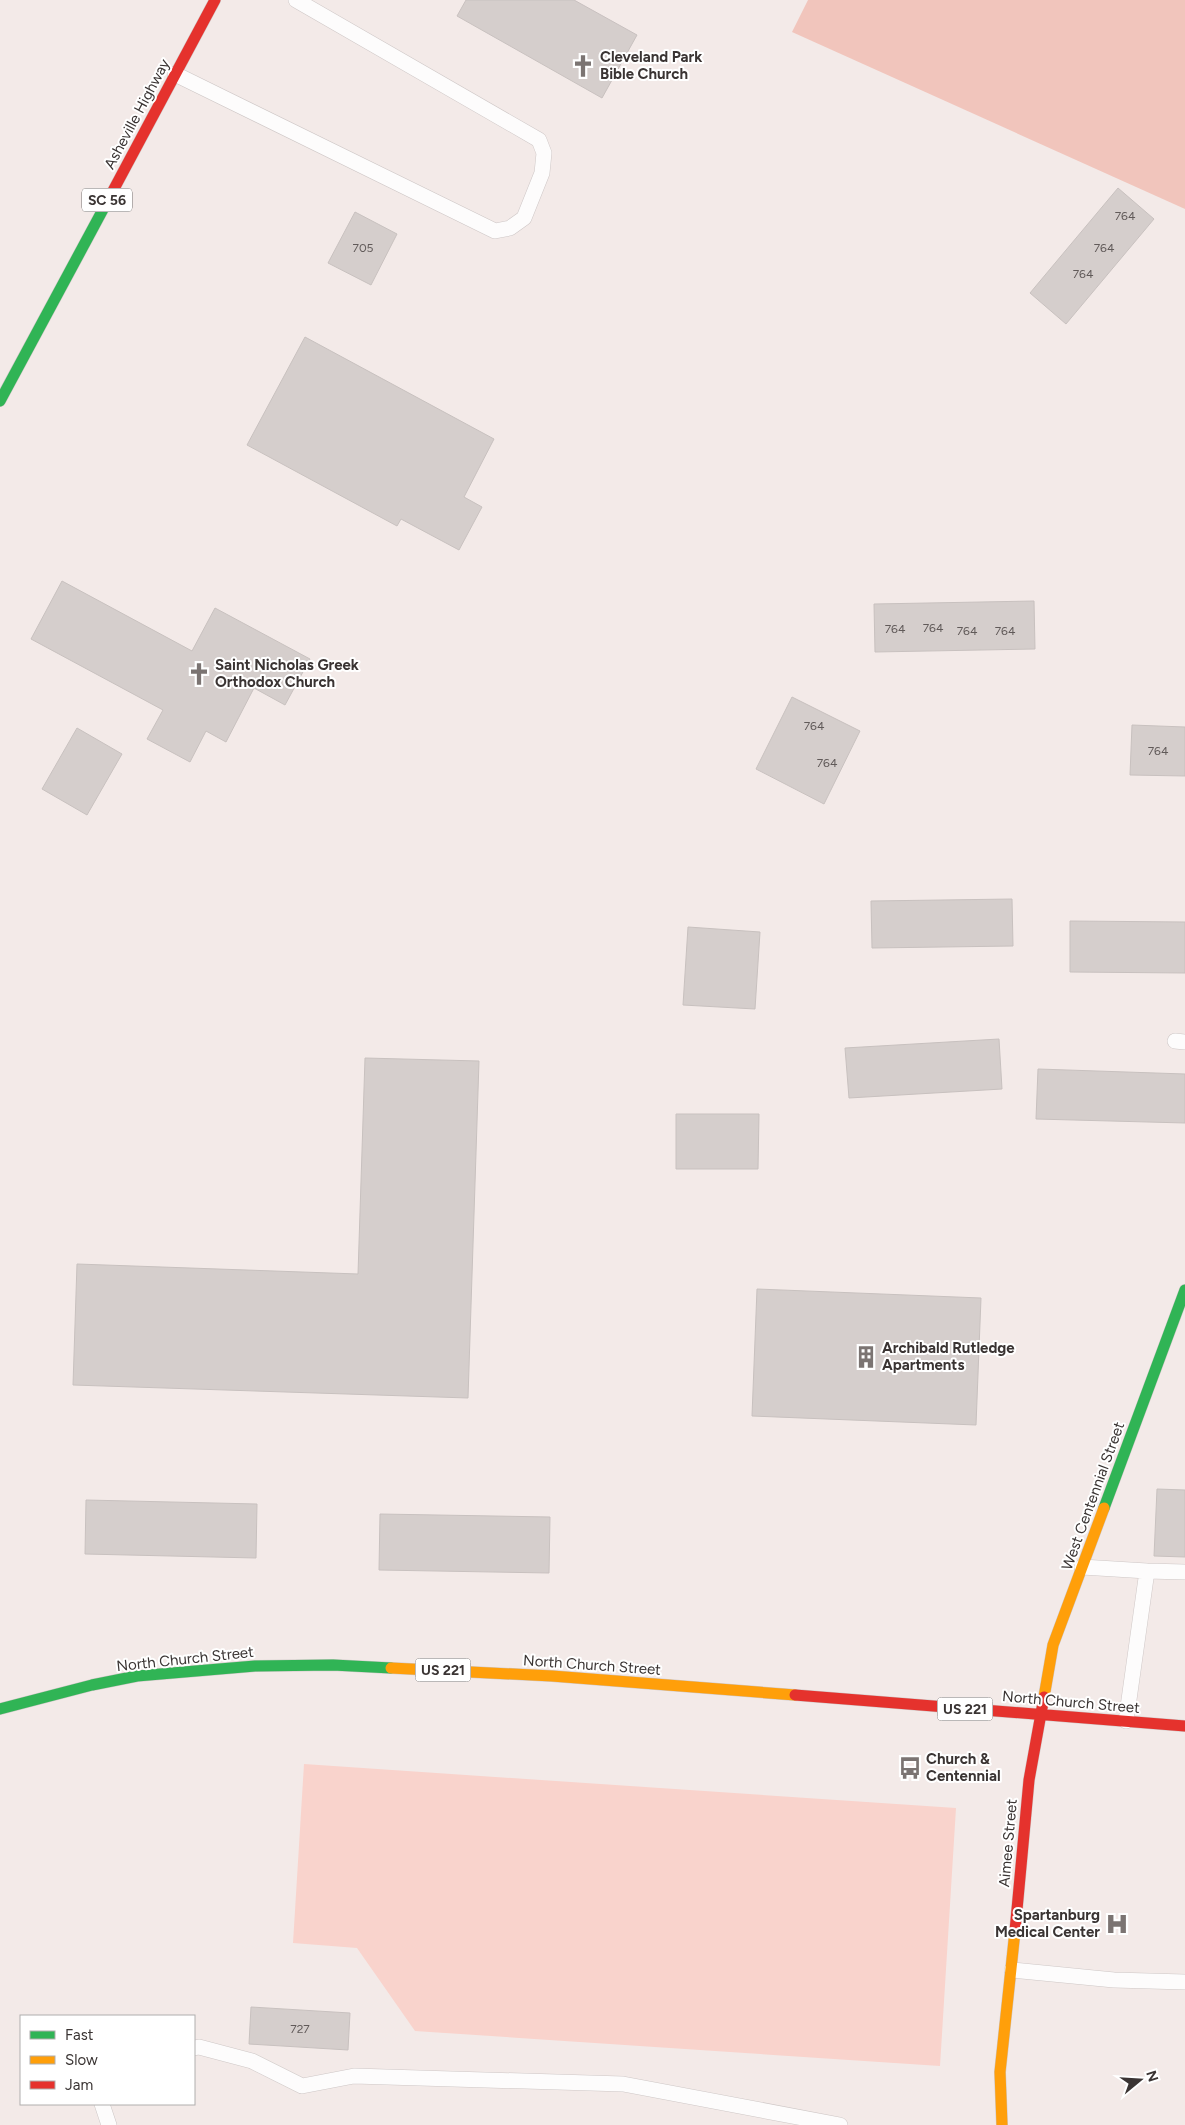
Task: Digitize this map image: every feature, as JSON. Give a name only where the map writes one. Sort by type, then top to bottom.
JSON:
[{"type":"main road","name":"Asheville Highway","points":[[0,401],[215,0]]},
{"type":"main road","name":"West Centennial Street","points":[[1040,1714],[1053,1645],[1185,1290]]},
{"type":"main road","name":"North Church Street","points":[[0,1709],[92,1685],[137,1676],[254,1666],[333,1665],[552,1676],[1185,1726]]},
{"type":"main road","name":"Aimee Street","points":[[1002,2125],[1000,2072],[1012,1970],[1029,1780],[1040,1714]]},
{"type":"lane","points":[[175,74],[495,232],[510,228],[524,218],[542,173],[544,154],[539,140],[296,0]]},
{"type":"lane","points":[[1082,1567],[1185,1572]]},
{"type":"lane","points":[[1126,1721],[1147,1571]]},
{"type":"lane","points":[[1012,1970],[1114,1980],[1185,1982]]},
{"type":"lane","points":[[195,2048],[252,2061],[302,2086],[354,2076],[623,2084],[840,2125]]},
{"type":"lane","points":[[102,2105],[109,2125]]},
{"type":"shaded area","points":[[808,0],[1185,0],[1185,209],[792,32]]},
{"type":"shaded area","points":[[304,1764],[956,1808],[940,2066],[415,2031],[357,1948],[293,1943]]},
{"type":"building","name":"Cleveland Park Bible Church","points":[[466,0],[574,0],[637,35],[602,98],[457,16]]},
{"type":"building","points":[[1118,188],[1154,219],[1066,324],[1030,293]]},
{"type":"building","points":[[355,212],[397,234],[371,285],[328,263]]},
{"type":"building","points":[[305,337],[494,439],[464,497],[482,507],[459,550],[401,519],[397,526],[247,445]]},
{"type":"building","name":"Saint Nicholas Greek Orthodox Church","points":[[62,581],[192,651],[215,608],[310,659],[285,705],[254,688],[226,742],[206,731],[190,762],[147,739],[163,710],[31,639]]},
{"type":"building","points":[[1034,601],[1035,649],[875,652],[874,604]]},
{"type":"building","points":[[792,697],[860,731],[824,804],[756,769]]},
{"type":"building","points":[[1132,725],[1185,727],[1185,776],[1130,775]]},
{"type":"building","points":[[77,728],[122,754],[87,815],[42,789]]},
{"type":"building","points":[[1012,899],[1013,946],[872,948],[871,901]]},
{"type":"building","points":[[1070,921],[1185,922],[1185,973],[1070,972]]},
{"type":"building","points":[[688,927],[760,932],[755,1009],[683,1005]]},
{"type":"building","points":[[999,1039],[1002,1089],[849,1098],[845,1048]]},
{"type":"building","points":[[365,1058],[479,1061],[468,1398],[73,1385],[77,1264],[358,1274]]},
{"type":"building","points":[[1038,1069],[1185,1074],[1185,1123],[1036,1119]]},
{"type":"building","points":[[676,1114],[759,1114],[758,1169],[676,1169]]},
{"type":"building","name":"Archibald Rutledge Apartments","points":[[757,1289],[981,1298],[976,1425],[752,1416]]},
{"type":"building","points":[[1157,1489],[1185,1490],[1185,1557],[1154,1556]]},
{"type":"building","points":[[86,1500],[257,1504],[256,1558],[85,1554]]},
{"type":"building","points":[[380,1514],[550,1517],[549,1573],[379,1570]]},
{"type":"building","points":[[251,2007],[350,2013],[348,2050],[249,2044]]},
{"type":"traffic: fast","points":[[0,401],[107,202]]},
{"type":"traffic: fast","points":[[1104,1508],[1185,1290]]},
{"type":"traffic: fast","points":[[0,1709],[92,1685],[137,1676],[255,1666],[333,1665],[391,1668]]},
{"type":"traffic: slow","points":[[1044,1697],[1053,1645],[1104,1508]]},
{"type":"traffic: slow","points":[[391,1668],[552,1676],[795,1695]]},
{"type":"traffic: slow","points":[[1002,2125],[1000,2072],[1015,1931]]},
{"type":"traffic: jam","points":[[107,202],[215,0]]},
{"type":"traffic: jam","points":[[795,1695],[1185,1726]]},
{"type":"traffic: jam","points":[[1015,1931],[1029,1780],[1044,1697]]},
{"type":"place","name":"Cleveland Park Bible Church","points":[[583,66]]},
{"type":"place","name":"Saint Nicholas Greek Orthodox Church","points":[[199,674]]},
{"type":"place","name":"Archibald Rutledge Apartments","points":[[866,1357]]},
{"type":"place","name":"Church & Centennial","points":[[910,1768]]},
{"type":"place","name":"Spartanburg Medical Center","points":[[1117,1924]]}]
